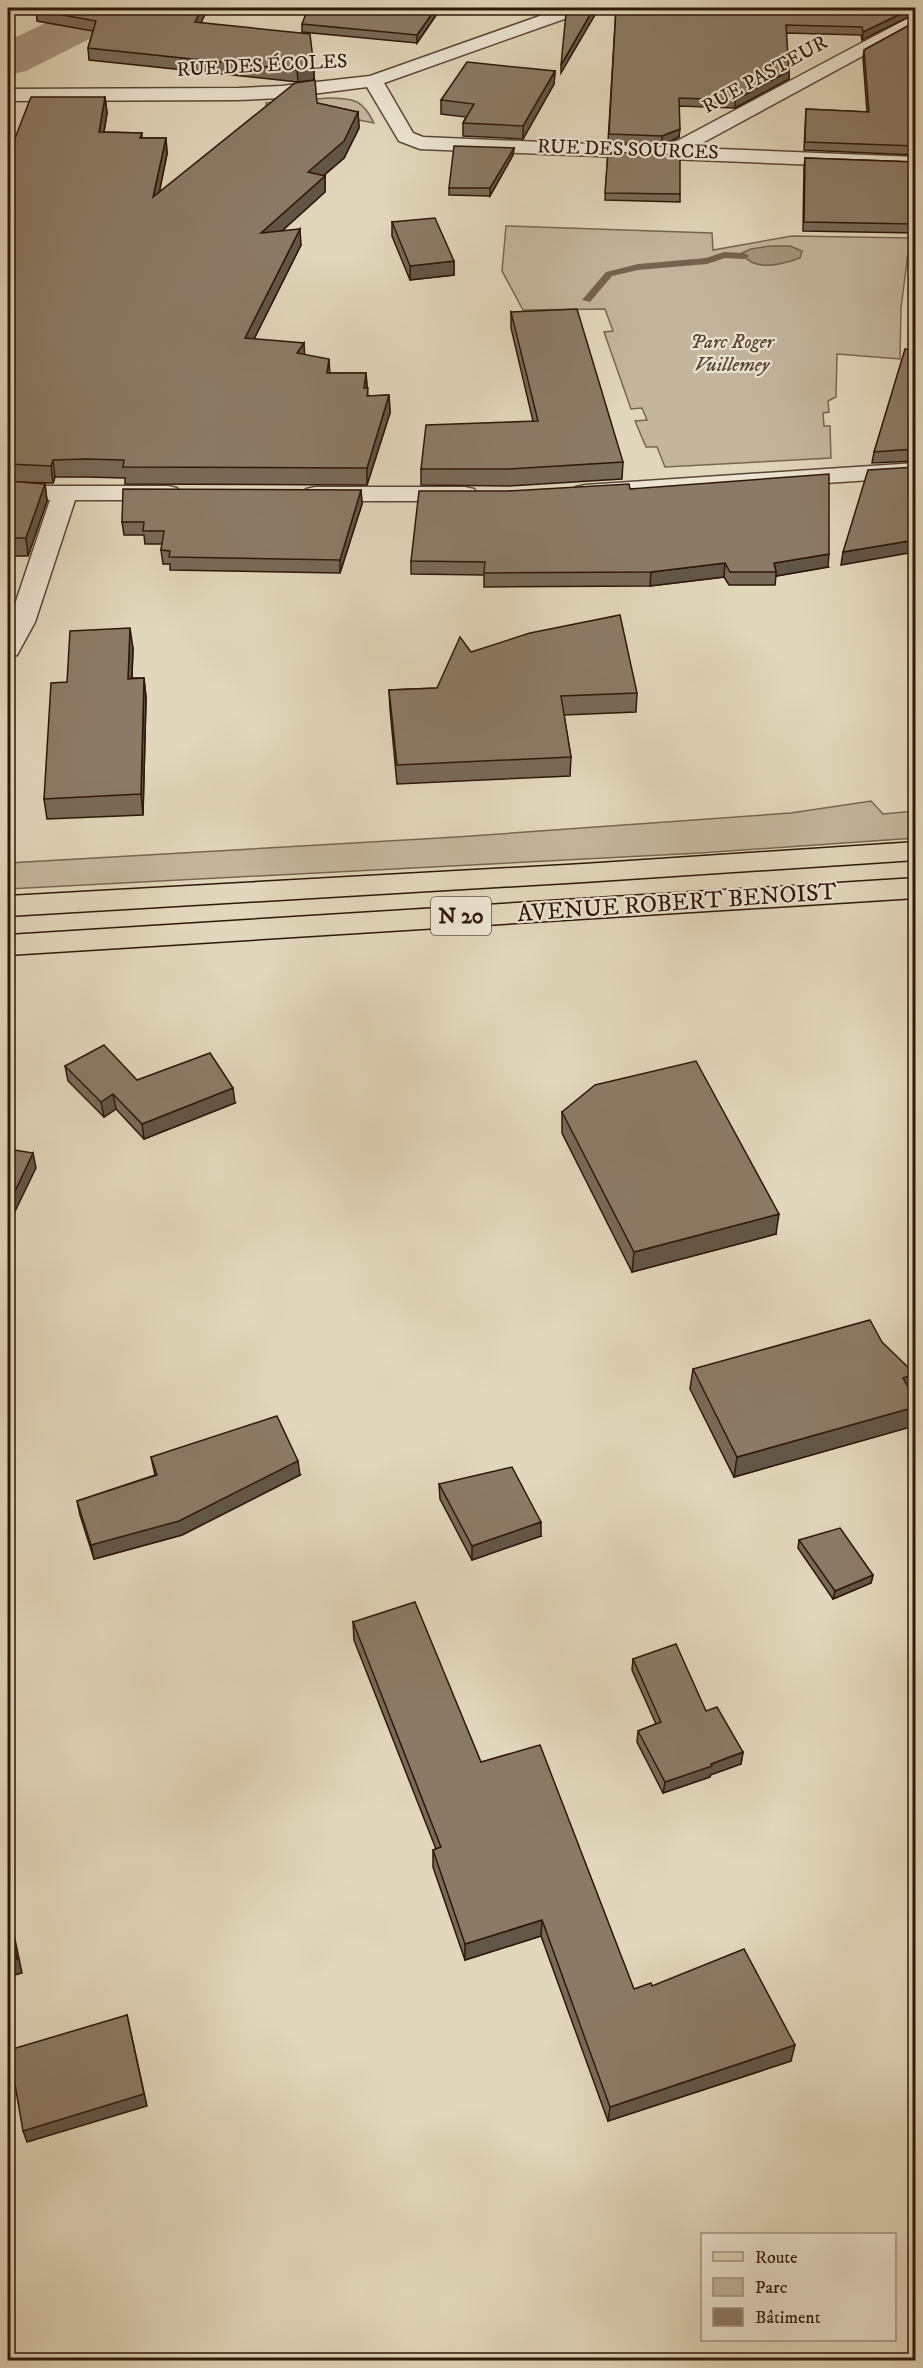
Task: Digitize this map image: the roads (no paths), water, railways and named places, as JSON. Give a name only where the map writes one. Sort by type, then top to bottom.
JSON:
[{"type":"main road","name":"AVENUE ROBERT BENOIST","points":[[8,906],[573,874],[915,851]]},
{"type":"main road","name":"AVENUE ROBERT BENOIST","points":[[8,945],[915,888]]},
{"type":"street","name":"RUE DES ÉCOLES","points":[[8,95],[238,94],[373,81],[578,8]]},
{"type":"street","points":[[904,8],[915,13]]},
{"type":"street","name":"RUE PASTEUR","points":[[666,151],[686,144],[915,19]]},
{"type":"street","name":"RUE DES SOURCES","points":[[373,81],[406,137],[420,142],[915,163]]},
{"type":"street","points":[[568,493],[915,470]]},
{"type":"street","points":[[8,490],[53,493],[191,493]]},
{"type":"street","points":[[8,649],[22,622],[53,493]]},
{"type":"street","points":[[293,494],[486,495]]},
{"type":"waterway","points":[[8,60],[106,12],[109,8]]},
{"type":"waterway","points":[[587,300],[609,274],[638,267],[707,261],[724,255],[744,256]]},
{"type":"park label","name":"Parc Roger Vuillemey","points":[[732,354]]}]
